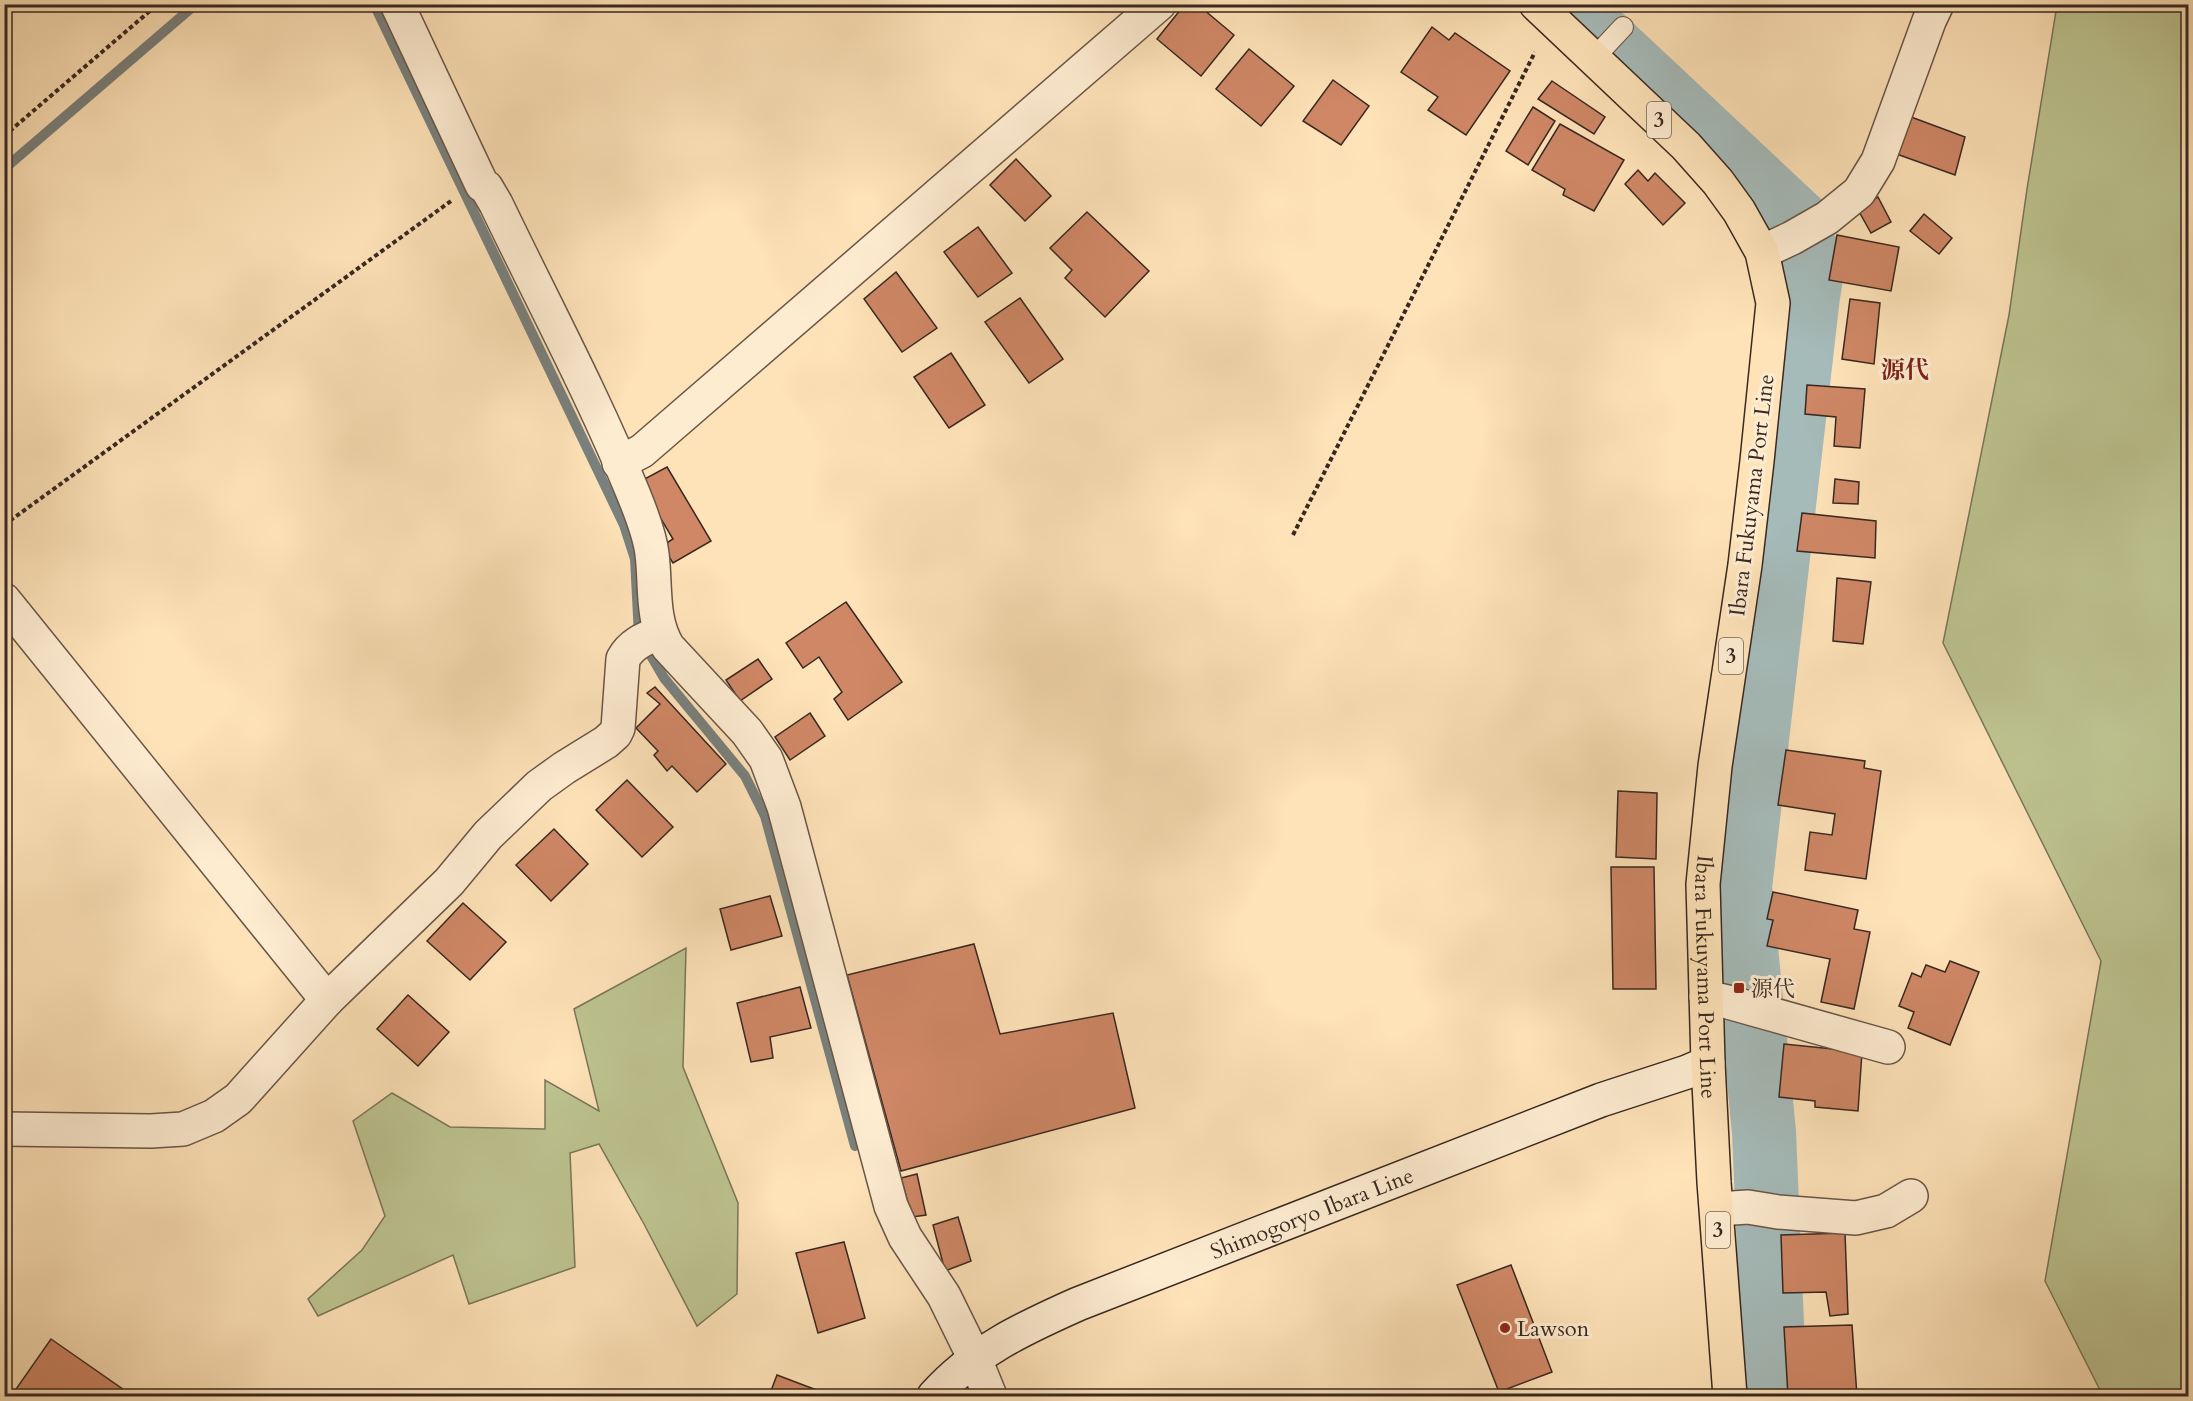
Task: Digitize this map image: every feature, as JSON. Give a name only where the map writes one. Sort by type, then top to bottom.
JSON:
[{"type":"main road","name":"Ibara Fukuyama Port Line","points":[[1546,13],[1609,42],[1686,146],[1718,182],[1739,211],[1762,252],[1773,303],[1745,565],[1715,766],[1703,884],[1708,1063],[1730,1396]]},
{"type":"street","points":[[4,1129],[151,1131],[183,1129],[214,1116],[238,1098],[327,1000],[449,882],[488,835],[539,786],[606,742],[618,728],[623,659],[628,651],[649,638],[656,611],[652,551],[633,494],[605,430],[496,204],[468,157],[397,4]]},
{"type":"street","points":[[619,463],[642,451],[1159,4]]},
{"type":"street","points":[[1762,252],[1827,218],[1859,192],[1878,161],[1937,4]]},
{"type":"street","points":[[4,600],[327,1000]]},
{"type":"street","points":[[649,638],[668,647],[747,732],[766,759],[784,807],[891,1206],[905,1237],[944,1296],[975,1359],[990,1396]]},
{"type":"street","points":[[1706,998],[1888,1047]]},
{"type":"street","name":"Shimogoryo Ibara Line","points":[[934,1396],[975,1359],[1016,1332],[1078,1304],[1601,1100],[1708,1063]]},
{"type":"street","points":[[1717,1209],[1748,1206],[1769,1211],[1856,1218],[1886,1211],[1911,1196]]},
{"type":"path","points":[[4,136],[158,4]]},
{"type":"path","points":[[1293,535],[1539,46],[1546,13]]},
{"type":"path","points":[[4,525],[458,196]]},
{"type":"green space","points":[[2057,5],[2188,5],[2188,1396],[2103,1396],[2045,1281],[2101,961],[1943,643],[2009,315]]},
{"type":"green space","points":[[686,948],[683,1067],[738,1203],[737,1294],[697,1326],[599,1144],[570,1153],[575,1267],[469,1304],[453,1255],[318,1316],[308,1299],[362,1250],[385,1216],[353,1121],[392,1093],[450,1127],[545,1129],[545,1080],[599,1111],[574,1009]]},
{"type":"building","points":[[1185,4],[1197,4],[1234,35],[1201,76],[1157,39]]},
{"type":"building","points":[[1432,27],[1449,40],[1455,33],[1510,71],[1466,135],[1428,110],[1438,97],[1401,72]]},
{"type":"building","points":[[1249,49],[1294,86],[1261,126],[1216,89]]},
{"type":"building","points":[[1333,80],[1369,106],[1341,145],[1303,121]]},
{"type":"building","points":[[1552,81],[1605,117],[1594,134],[1538,99]]},
{"type":"building","points":[[1533,107],[1555,121],[1528,165],[1506,151]]},
{"type":"building","points":[[1903,114],[1965,137],[1955,175],[1891,152]]},
{"type":"building","points":[[1560,124],[1624,160],[1594,211],[1563,195],[1565,189],[1532,170]]},
{"type":"building","points":[[1016,159],[1051,196],[1025,221],[990,185]]},
{"type":"building","points":[[1638,170],[1648,181],[1655,173],[1685,203],[1663,225],[1625,184]]},
{"type":"building","points":[[1878,197],[1891,222],[1871,233],[1857,208]]},
{"type":"building","points":[[1087,212],[1149,271],[1105,317],[1065,278],[1072,270],[1050,248]]},
{"type":"building","points":[[1924,214],[1952,238],[1939,254],[1910,231]]},
{"type":"building","points":[[978,227],[1012,273],[978,297],[944,252]]},
{"type":"building","points":[[1837,235],[1899,247],[1891,291],[1829,280]]},
{"type":"building","points":[[896,272],[937,328],[902,352],[864,299]]},
{"type":"building","points":[[1020,298],[1063,359],[1029,383],[985,322]]},
{"type":"building","points":[[1850,299],[1880,303],[1874,364],[1842,359]]},
{"type":"building","points":[[951,353],[985,405],[949,428],[914,377]]},
{"type":"building","points":[[1807,385],[1865,389],[1860,448],[1834,446],[1836,417],[1805,414]]},
{"type":"building","points":[[667,467],[711,541],[673,563],[662,546],[673,539],[639,482]]},
{"type":"building","points":[[1835,479],[1859,482],[1858,504],[1833,503]]},
{"type":"building","points":[[1802,513],[1876,521],[1875,558],[1797,551]]},
{"type":"building","points":[[1837,578],[1871,582],[1863,644],[1833,641]]},
{"type":"building","points":[[846,602],[902,682],[848,720],[834,699],[842,692],[819,657],[803,668],[786,643]]},
{"type":"building","points":[[758,659],[772,679],[740,701],[726,680]]},
{"type":"building","points":[[655,687],[726,764],[697,792],[672,766],[667,771],[654,755],[658,751],[636,728],[660,704],[647,693]]},
{"type":"building","points":[[810,713],[825,736],[790,760],[775,737]]},
{"type":"building","points":[[1786,750],[1865,761],[1864,768],[1881,771],[1866,879],[1805,870],[1810,832],[1832,835],[1835,814],[1778,805]]},
{"type":"building","points":[[627,780],[673,827],[642,857],[596,810]]},
{"type":"building","points":[[1618,791],[1657,793],[1656,859],[1616,857]]},
{"type":"building","points":[[554,829],[588,864],[551,901],[516,865]]},
{"type":"building","points":[[1611,867],[1654,867],[1656,989],[1613,989]]},
{"type":"building","points":[[1773,892],[1858,910],[1854,929],[1870,932],[1854,1009],[1821,1002],[1830,959],[1767,946],[1773,920],[1767,919]]},
{"type":"building","points":[[770,896],[782,936],[731,950],[720,909]]},
{"type":"building","points":[[463,903],[506,942],[470,980],[427,941]]},
{"type":"building","points":[[974,944],[1000,1034],[1113,1013],[1135,1108],[901,1171],[847,975]]},
{"type":"building","points":[[1950,961],[1979,972],[1950,1045],[1908,1028],[1914,1012],[1899,1006],[1912,973],[1921,977],[1926,965],[1945,972]]},
{"type":"building","points":[[800,987],[811,1028],[770,1037],[773,1058],[751,1062],[737,1003]]},
{"type":"building","points":[[408,995],[449,1032],[418,1066],[377,1029]]},
{"type":"building","points":[[1784,1044],[1862,1052],[1858,1111],[1815,1107],[1815,1101],[1779,1097]]},
{"type":"building","points":[[917,1174],[926,1215],[912,1217],[901,1178]]},
{"type":"building","points":[[958,1217],[971,1261],[945,1271],[933,1225]]},
{"type":"building","points":[[1845,1233],[1848,1314],[1830,1316],[1826,1292],[1783,1293],[1781,1235]]},
{"type":"building","points":[[844,1242],[865,1318],[818,1333],[796,1253]]},
{"type":"building","name":"Lawson","points":[[1511,1265],[1552,1372],[1499,1392],[1457,1285]]},
{"type":"building","points":[[1852,1325],[1857,1396],[1788,1396],[1784,1327]]},
{"type":"building","points":[[51,1339],[124,1390],[119,1396],[21,1396],[14,1392]]},
{"type":"building","points":[[777,1375],[827,1394],[826,1396],[769,1396]]},
{"type":"waterway","points":[[4,169],[196,4]]},
{"type":"waterway","points":[[374,4],[624,525],[635,559],[639,635],[664,678],[745,776],[765,816],[855,1146]]},
{"type":"waterway","points":[[1566,4],[1801,224]]},
{"type":"waterway","points":[[1775,1396],[1764,1132],[1740,887],[1814,260]]},
{"type":"place","name":"源代","points":[[1739,988]]},
{"type":"place","name":"Lawson","points":[[1505,1328]]},
{"type":"district","name":"源代","points":[[1905,370]]}]
